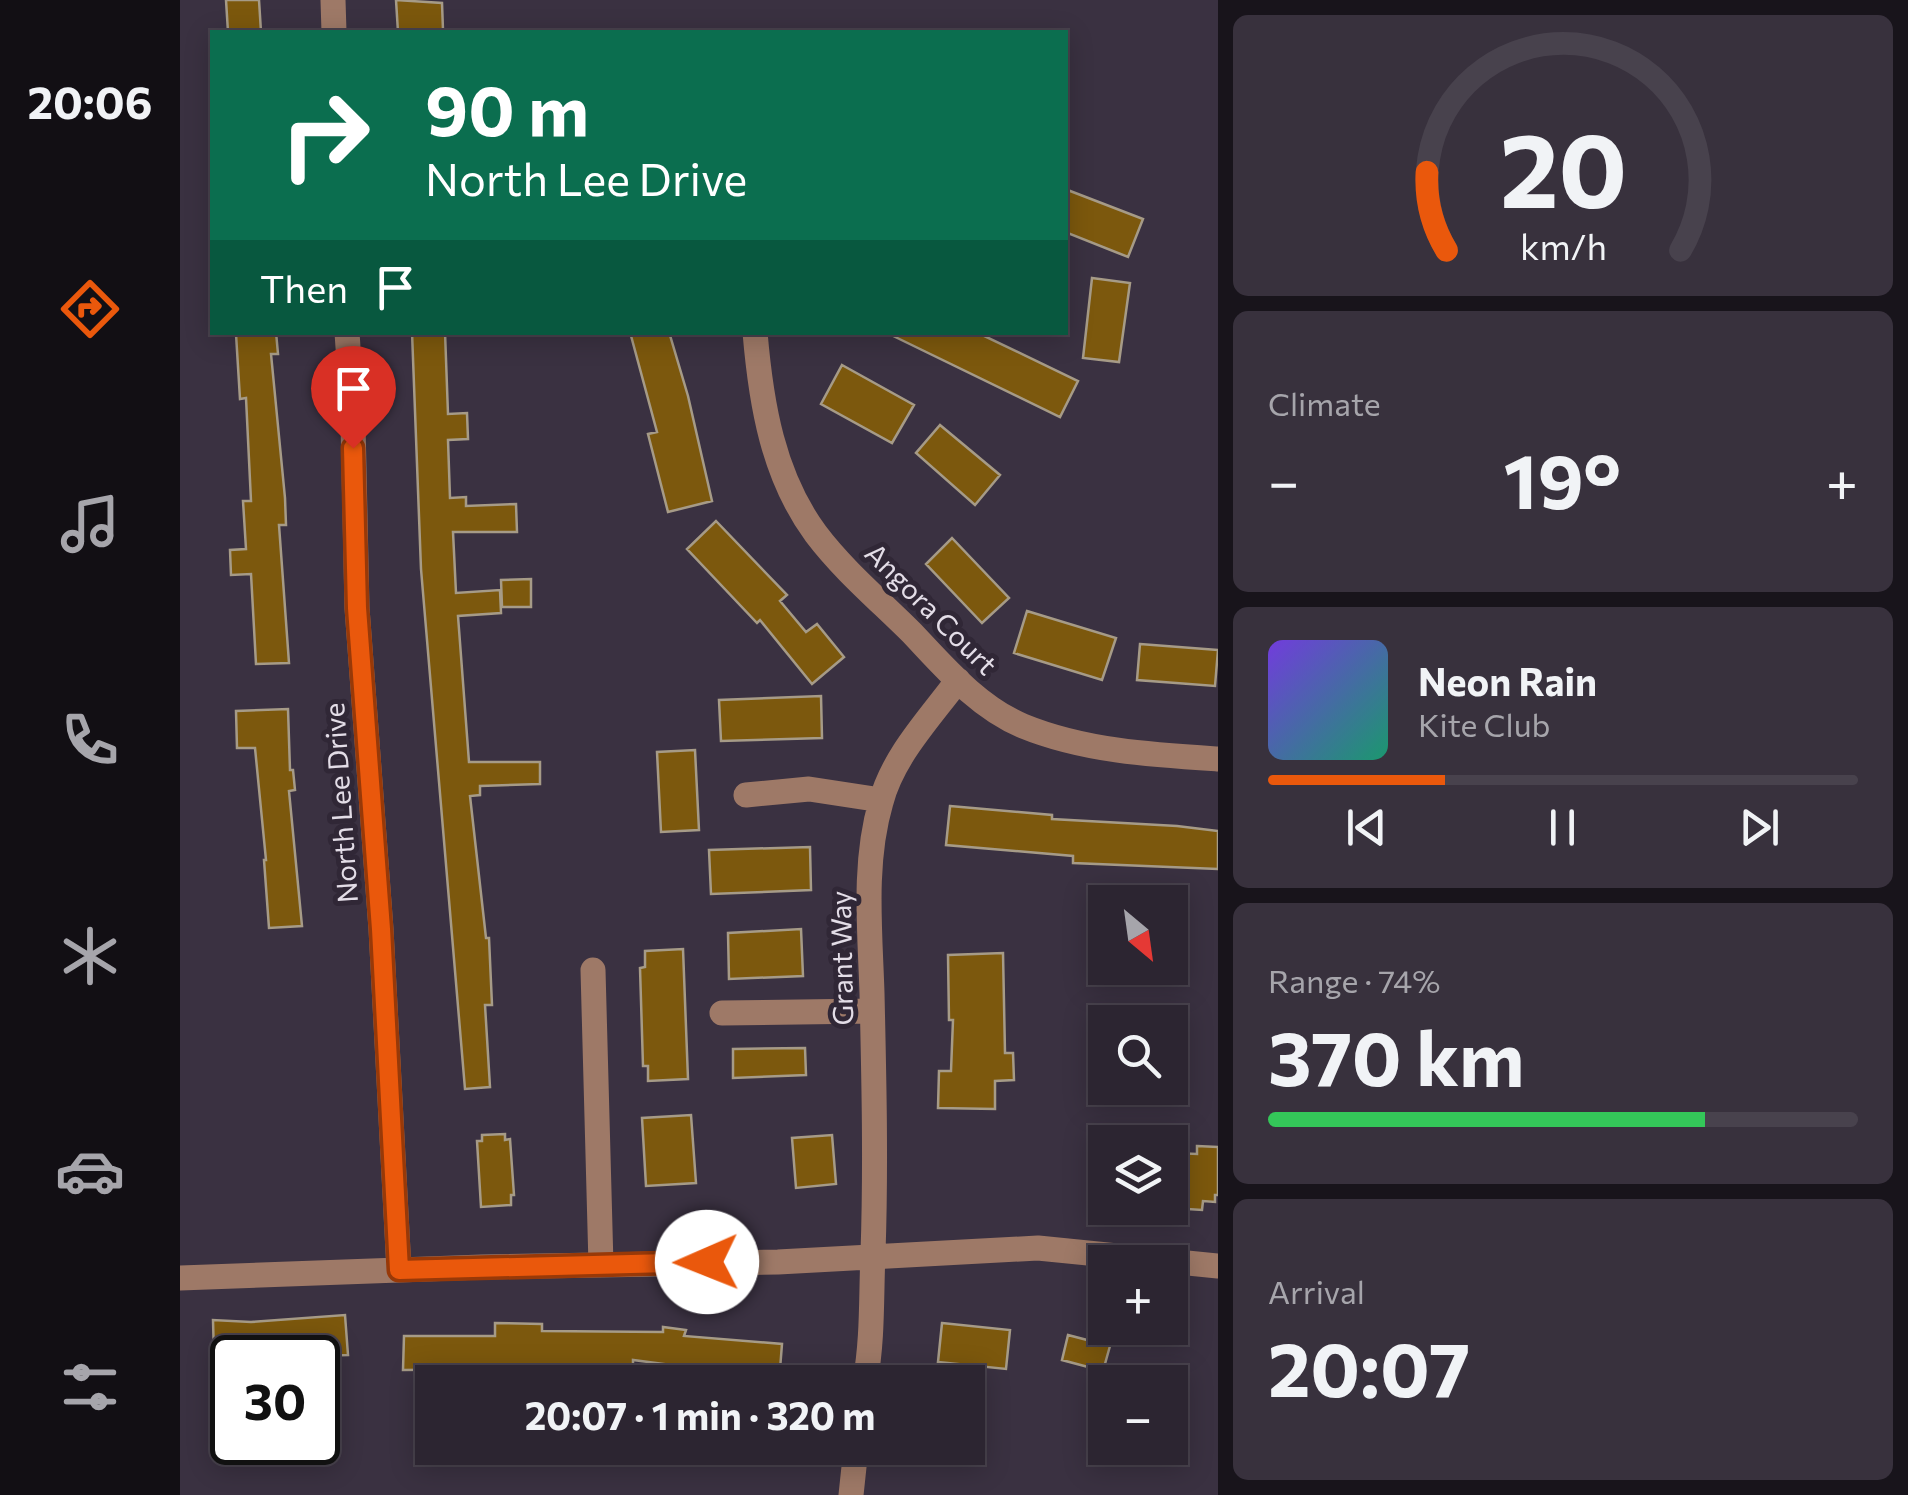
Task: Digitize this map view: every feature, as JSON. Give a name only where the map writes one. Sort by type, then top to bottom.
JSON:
[{"type":"street","points":[[333,0],[334,30]]},
{"type":"street","name":"North Lee Drive","points":[[347,335],[357,608],[381,929],[399,1270]]},
{"type":"street","name":"Angora Court","points":[[755,335],[771,442],[799,509],[840,562],[958,680],[996,711],[1051,735],[1141,753],[1218,760]]},
{"type":"street","name":"Grant Way","points":[[868,1365],[873,1341],[875,1211],[870,898],[874,830],[881,800],[907,749],[958,680]]},
{"type":"street","points":[[746,795],[810,789],[881,800]]},
{"type":"street","points":[[593,970],[601,1265]]},
{"type":"street","points":[[722,1012],[872,1011]]},
{"type":"street","points":[[180,1278],[872,1258],[1038,1248],[1218,1266]]},
{"type":"street","points":[[852,1495],[855,1465]]},
{"type":"building","points":[[226,0],[259,0],[261,30],[228,30]]},
{"type":"building","points":[[396,0],[442,3],[443,30],[398,30]]},
{"type":"building","points":[[1068,190],[1143,219],[1128,257],[1068,233]]},
{"type":"building","points":[[1092,278],[1130,283],[1119,362],[1083,358]]},
{"type":"building","points":[[236,335],[276,335],[278,354],[271,354],[285,498],[286,525],[279,525],[289,663],[256,664],[251,574],[231,575],[230,550],[246,549],[243,501],[251,501],[246,398],[240,399]]},
{"type":"building","points":[[412,335],[445,335],[448,414],[467,413],[468,439],[448,440],[450,498],[466,497],[466,506],[516,504],[517,532],[453,532],[456,593],[500,590],[501,613],[458,616],[469,762],[540,762],[540,784],[480,786],[480,795],[470,796],[489,938],[492,1005],[485,1005],[490,1087],[465,1089],[421,569]]},
{"type":"building","points":[[631,335],[670,335],[712,501],[668,512],[648,434],[657,432]]},
{"type":"building","points":[[891,335],[982,335],[1078,381],[1060,417]]},
{"type":"building","points":[[842,365],[914,405],[892,443],[821,404]]},
{"type":"building","points":[[940,425],[1000,475],[975,505],[916,453]]},
{"type":"building","points":[[716,521],[787,595],[780,601],[806,632],[817,624],[844,657],[812,684],[760,620],[757,623],[687,549]]},
{"type":"building","points":[[952,538],[1009,598],[982,623],[926,564]]},
{"type":"building","points":[[531,579],[531,607],[502,607],[501,580]]},
{"type":"building","points":[[1027,611],[1116,638],[1102,680],[1014,653]]},
{"type":"building","points":[[1140,644],[1218,650],[1215,686],[1137,680]]},
{"type":"building","points":[[821,696],[822,738],[721,741],[719,700]]},
{"type":"building","points":[[288,709],[290,770],[295,790],[289,791],[302,926],[269,928],[255,748],[237,748],[236,711]]},
{"type":"building","points":[[695,750],[699,830],[661,832],[657,752]]},
{"type":"building","points":[[950,806],[1052,815],[1052,819],[1218,831],[1218,869],[1073,863],[1073,856],[946,845]]},
{"type":"building","points":[[810,847],[811,890],[711,894],[709,850]]},
{"type":"building","points":[[801,929],[803,976],[729,979],[728,933]]},
{"type":"building","points":[[683,949],[688,1079],[648,1081],[648,1066],[643,1066],[640,968],[645,967],[645,951]]},
{"type":"building","points":[[1003,953],[1005,1053],[1013,1053],[1014,1080],[995,1081],[995,1109],[938,1108],[939,1071],[951,1071],[953,1020],[949,1020],[948,955]]},
{"type":"building","points":[[805,1048],[806,1075],[733,1078],[733,1049]]},
{"type":"building","points":[[691,1115],[696,1183],[646,1186],[642,1118]]},
{"type":"building","points":[[505,1134],[505,1140],[510,1139],[514,1195],[511,1205],[481,1207],[477,1141],[482,1141],[482,1135]]},
{"type":"building","points":[[832,1135],[836,1184],[796,1188],[792,1138]]},
{"type":"building","points":[[1197,1146],[1218,1147],[1218,1195],[1215,1202],[1203,1201],[1202,1210],[1188,1209],[1188,1154],[1197,1154]]},
{"type":"building","points":[[345,1315],[348,1355],[340,1355],[340,1335],[213,1335],[213,1320],[251,1322]]},
{"type":"building","points":[[495,1323],[542,1324],[542,1331],[663,1332],[663,1327],[686,1330],[684,1336],[782,1344],[780,1365],[671,1365],[633,1360],[633,1365],[415,1365],[415,1370],[403,1370],[404,1336],[495,1336]]},
{"type":"building","points":[[942,1323],[1010,1330],[1006,1369],[938,1362]]},
{"type":"building","points":[[1068,1335],[1088,1340],[1088,1345],[1110,1346],[1105,1365],[1088,1367],[1062,1360]]},
{"type":"route","points":[[353,448],[357,608],[381,929],[399,1270],[707,1262]]}]
